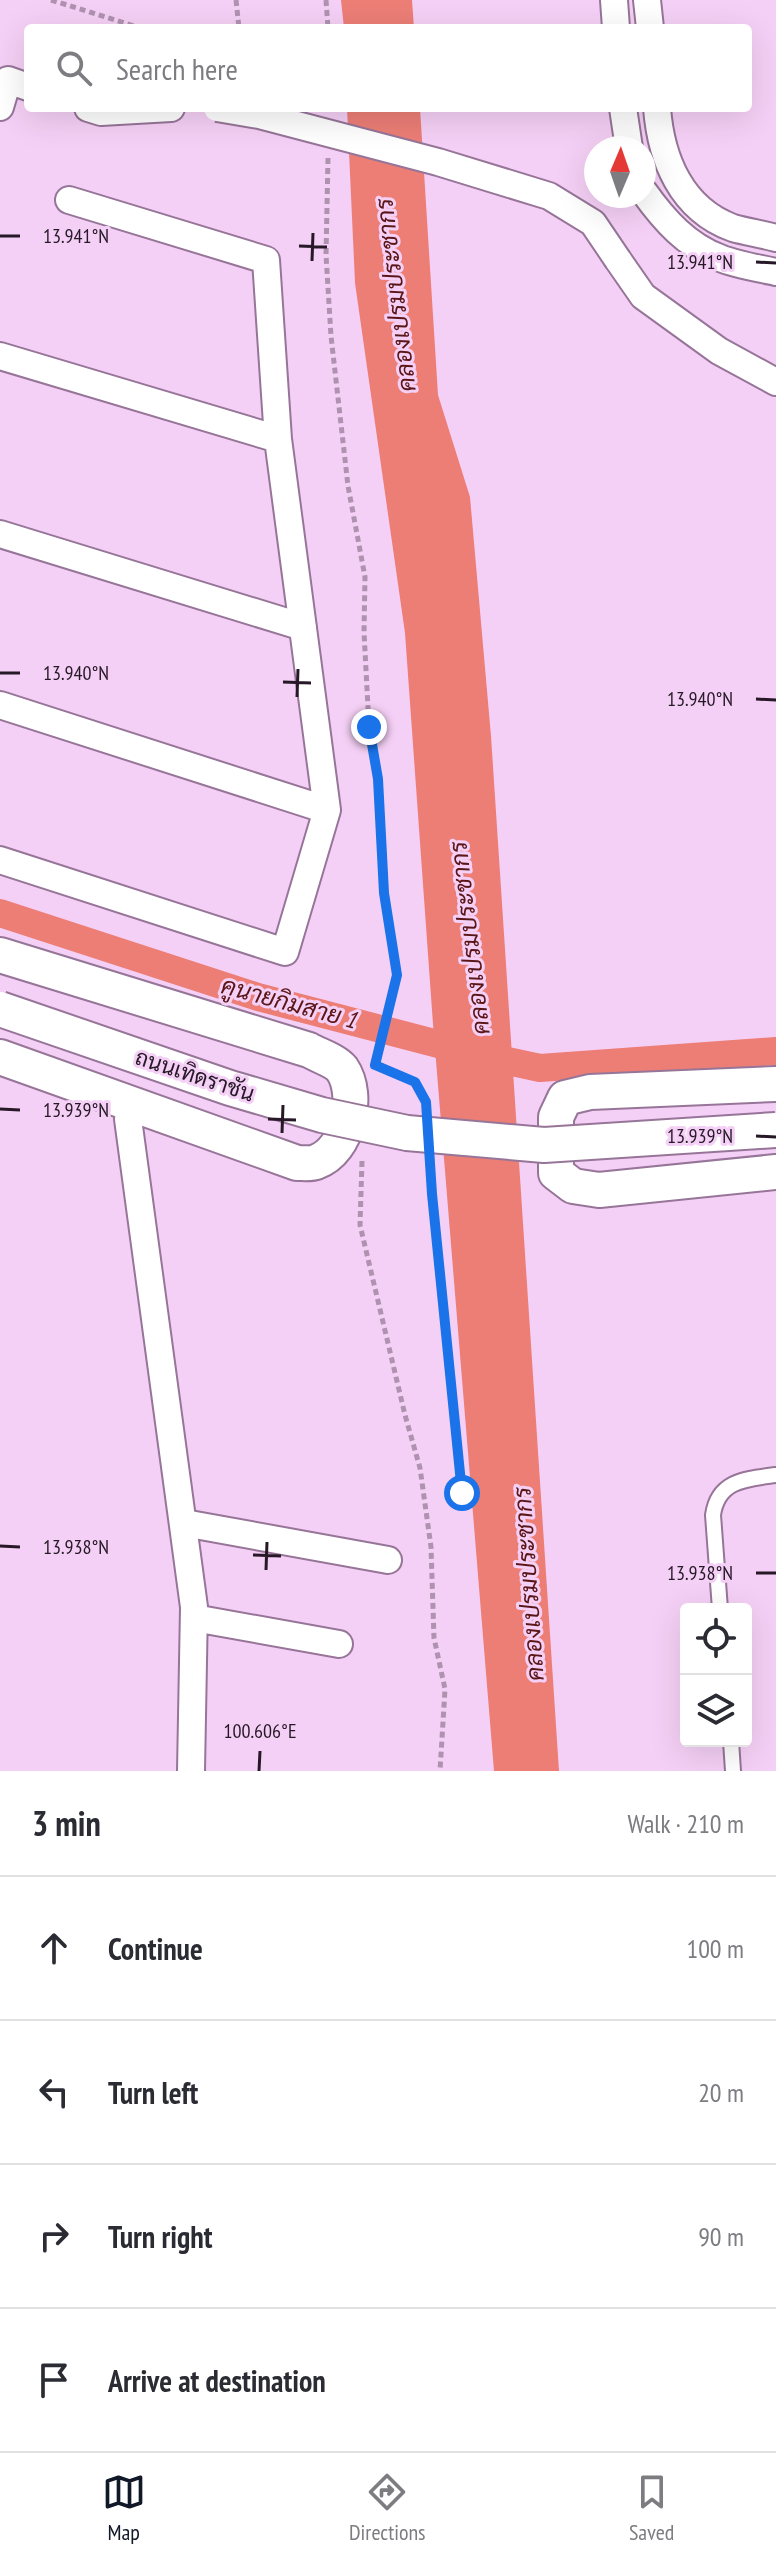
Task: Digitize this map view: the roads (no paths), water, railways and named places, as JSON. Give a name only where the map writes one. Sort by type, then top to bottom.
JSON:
[{"type":"street","points":[[614,0],[616,24]]},
{"type":"street","points":[[647,0],[650,24]]},
{"type":"street","points":[[0,107],[8,80],[24,86]]},
{"type":"street","points":[[241,112],[438,162],[549,196],[593,223],[643,296],[719,351],[776,382]]},
{"type":"street","points":[[624,112],[627,136]]},
{"type":"street","points":[[658,112],[663,147],[673,174],[688,196],[713,217],[732,227],[776,238]]},
{"type":"street","points":[[663,219],[688,196]]},
{"type":"street","points":[[0,860],[285,952],[327,810],[278,439],[266,260],[69,200]]},
{"type":"street","points":[[655,208],[663,219],[694,245],[720,259],[776,272]]},
{"type":"street","points":[[0,356],[278,439]]},
{"type":"street","points":[[0,534],[303,627]]},
{"type":"street","points":[[0,705],[327,810]]},
{"type":"street","points":[[0,955],[309,1050],[341,1067],[351,1092],[351,1110],[337,1147],[316,1163],[297,1163],[0,1057]]},
{"type":"street","name":"ถนนเทิดราชัน","points":[[0,1009],[230,1088],[322,1115],[407,1133],[544,1145],[776,1130]]},
{"type":"street","points":[[776,1084],[590,1092],[565,1098],[556,1117],[556,1173],[573,1186],[599,1190],[776,1172]]},
{"type":"street","points":[[128,1119],[184,1523],[194,1618],[191,1771]]},
{"type":"street","points":[[184,1523],[388,1560]]},
{"type":"street","points":[[194,1618],[339,1644]]},
{"type":"lane","points":[[720,1603],[713,1515],[715,1503],[722,1490],[737,1482],[776,1475]]},
{"type":"lane","points":[[731,1747],[733,1771]]},
{"type":"water","points":[[341,0],[412,0],[414,24],[344,24]]},
{"type":"water","name":"คลองเปรมประชากร","points":[[347,112],[420,112],[438,395],[470,497],[491,736],[559,1771],[494,1771],[433,1024],[405,633],[355,283]]},
{"type":"waterway","name":"คูนายกิมสาย 1","points":[[0,913],[258,997],[540,1068],[776,1051]]}]
